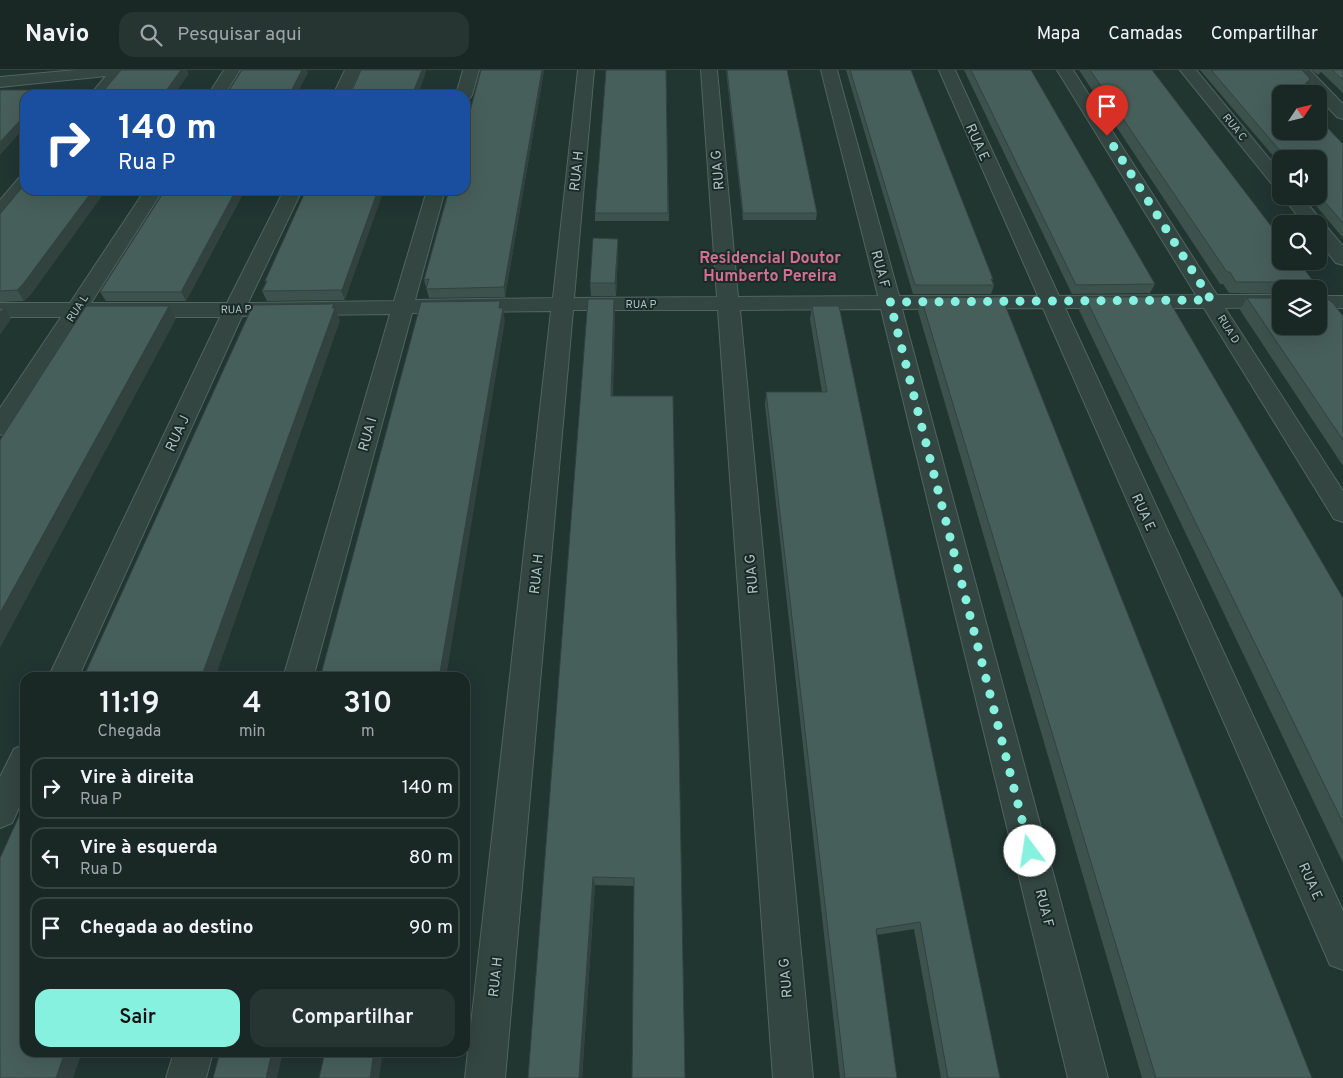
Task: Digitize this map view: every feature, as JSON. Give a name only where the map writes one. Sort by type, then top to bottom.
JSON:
[{"type":"street","points":[[0,82],[122,70]]},
{"type":"street","points":[[103,90],[122,70]]},
{"type":"street","points":[[219,90],[232,70]]},
{"type":"street","points":[[343,90],[353,70]]},
{"type":"street","points":[[466,90],[472,70]]},
{"type":"street","name":"RUA H","points":[[485,1078],[586,70]]},
{"type":"street","name":"RUA G","points":[[709,70],[793,1078]]},
{"type":"street","name":"RUA F","points":[[829,70],[1088,1078]]},
{"type":"street","name":"RUA E","points":[[947,70],[1049,302],[1343,952]]},
{"type":"street","name":"RUA D","points":[[1065,70],[1343,512]]},
{"type":"street","name":"RUA C","points":[[1188,70],[1272,173]]},
{"type":"street","points":[[1301,70],[1343,114]]},
{"type":"street","points":[[0,212],[20,188]]},
{"type":"street","name":"RUA L","points":[[0,427],[151,195]]},
{"type":"street","name":"RUA J","points":[[66,672],[234,310],[292,195]]},
{"type":"street","name":"RUA I","points":[[300,672],[435,195]]},
{"type":"street","points":[[1298,205],[1307,215]]},
{"type":"street","points":[[1327,240],[1343,260]]},
{"type":"street","name":"RUA P","points":[[0,310],[234,310],[402,305],[1272,301]]},
{"type":"street","points":[[1327,302],[1343,302]]},
{"type":"street","points":[[0,812],[20,770]]},
{"type":"street","points":[[186,1078],[192,1057]]},
{"type":"building","points":[[121,70],[181,70],[167,90],[104,90]]},
{"type":"building","points":[[242,70],[302,70],[292,90],[229,90]]},
{"type":"building","points":[[361,70],[422,70],[414,90],[352,90]]},
{"type":"building","points":[[481,70],[542,70],[504,287],[426,289],[429,279],[424,280],[448,195],[470,195],[470,111]]},
{"type":"building","points":[[606,70],[666,70],[668,213],[595,213]]},
{"type":"building","points":[[727,70],[787,70],[817,213],[743,213]]},
{"type":"building","points":[[850,70],[911,70],[994,285],[915,285]]},
{"type":"building","points":[[971,70],[1031,70],[1155,284],[1076,285]]},
{"type":"building","points":[[1090,70],[1152,70],[1272,227],[1272,270],[1305,270],[1312,280],[1236,282],[1230,272],[1227,272]]},
{"type":"building","points":[[1211,70],[1302,70],[1310,79],[1304,85],[1272,85],[1272,140],[1328,140],[1328,128],[1343,144],[1343,223],[1327,204],[1327,150],[1279,150]]},
{"type":"building","points":[[1332,70],[1343,70],[1343,80]]},
{"type":"building","points":[[0,90],[20,90],[20,120],[0,142]]},
{"type":"building","points":[[20,190],[20,195],[89,195],[17,290],[0,291],[0,214]]},
{"type":"building","points":[[162,195],[233,195],[181,292],[100,292]]},
{"type":"building","points":[[304,195],[376,195],[342,290],[262,291],[267,281],[265,281]]},
{"type":"building","points":[[593,238],[618,239],[615,283],[590,283]]},
{"type":"building","points":[[1002,297],[1312,1078],[1156,1078],[921,298]]},
{"type":"building","points":[[1085,297],[1167,297],[1343,598],[1343,823]]},
{"type":"building","points":[[1247,298],[1272,298],[1272,335]]},
{"type":"building","points":[[588,299],[614,299],[611,396],[673,396],[685,1078],[632,1078],[634,878],[593,877],[579,1078],[528,1078]]},
{"type":"building","points":[[1327,299],[1343,316],[1343,440],[1272,335],[1327,335]]},
{"type":"building","points":[[500,301],[499,308],[503,308],[440,672],[322,672],[421,302]]},
{"type":"building","points":[[334,304],[332,308],[335,308],[203,672],[86,672],[253,305]]},
{"type":"building","points":[[86,306],[169,306],[0,613],[0,440]]},
{"type":"building","points":[[812,306],[839,306],[1000,1078],[948,1078],[920,922],[876,929],[897,1078],[845,1078],[766,392],[827,392]]},
{"type":"building","points":[[20,814],[20,1057],[63,1057],[56,1078],[0,1078],[0,858]]},
{"type":"building","points":[[219,1057],[271,1057],[266,1078],[213,1078]]},
{"type":"building","points":[[324,1057],[373,1057],[370,1078],[319,1078]]},
{"type":"district","name":"Residencial Doutor Humberto Pereira","points":[[770,266]]},
{"type":"route","points":[[1030,851],[890,302],[1211,300],[1107,136]]}]
